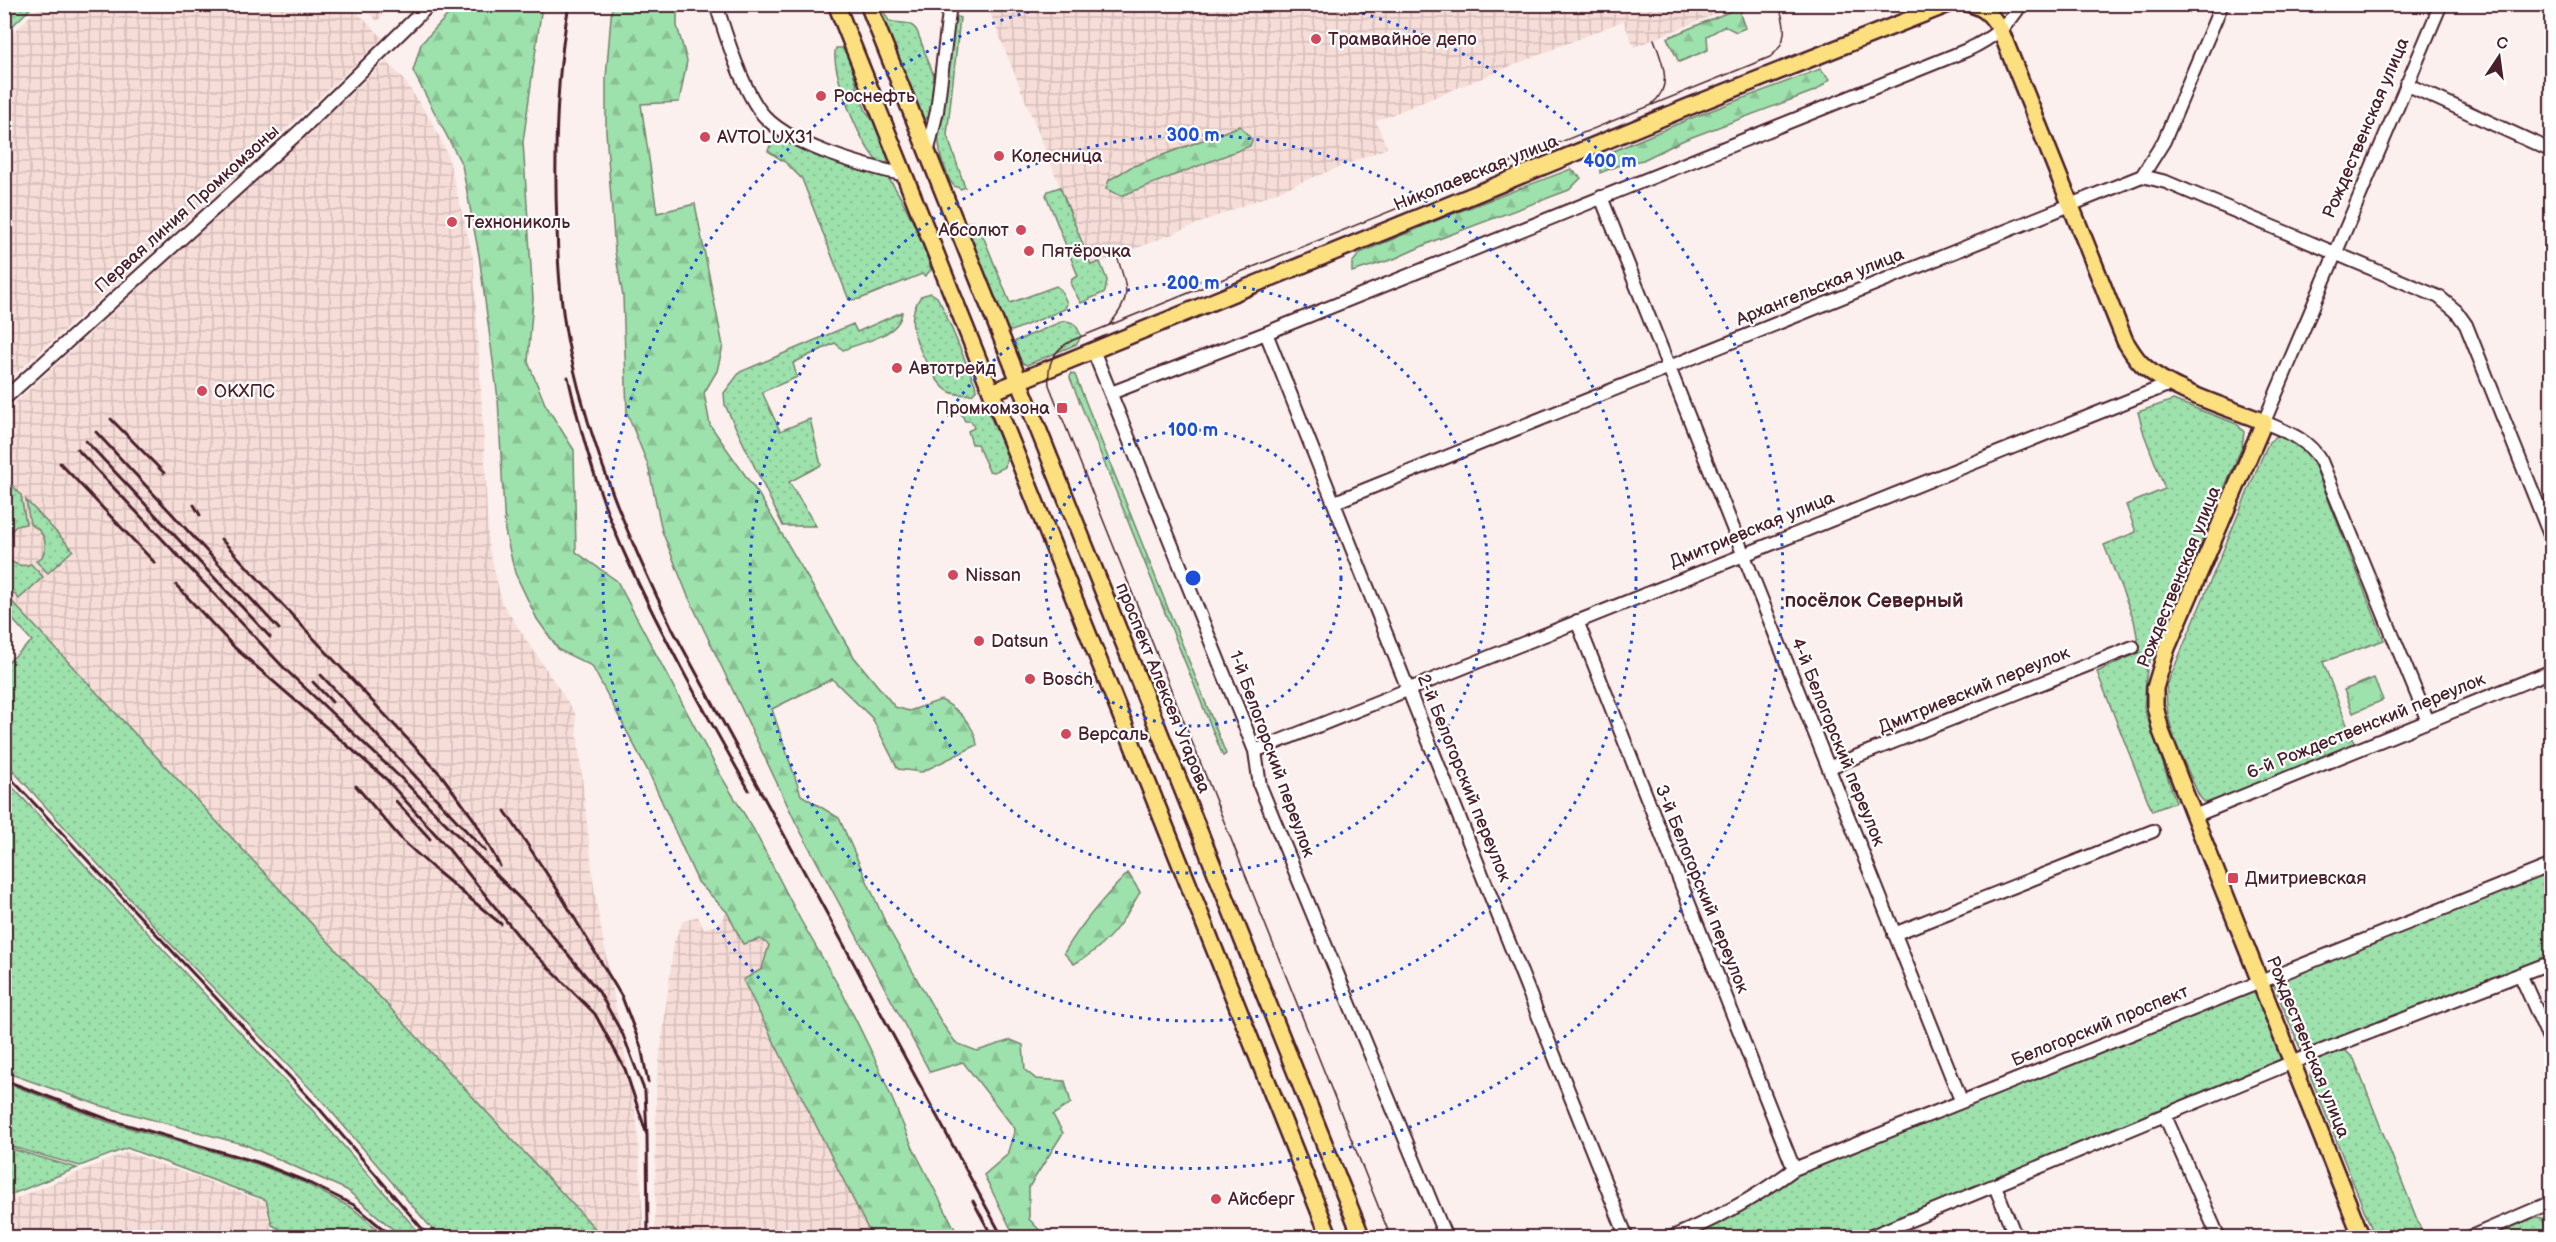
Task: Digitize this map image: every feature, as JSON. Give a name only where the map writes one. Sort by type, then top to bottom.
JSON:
[{"type":"main road","points":[[837,4],[1330,1238]]},
{"type":"main road","name":"проспект Алексея Угарова","points":[[868,4],[1362,1238]]},
{"type":"main road","name":"Николаевская улица","points":[[992,392],[1688,107],[1949,4]]},
{"type":"main road","points":[[1979,6],[1992,15],[2000,29],[2125,341],[2144,367],[2170,384],[2264,422]]},
{"type":"main road","name":"Рождественская улица","points":[[2264,422],[2167,648],[2155,688],[2155,706],[2194,816],[2362,1238]]},
{"type":"street","name":"Первая линия Промкомзоны","points":[[4,399],[300,131],[430,4]]},
{"type":"street","points":[[716,4],[750,96],[775,127],[806,144],[869,166],[905,175]]},
{"type":"street","points":[[927,154],[937,111],[950,4]]},
{"type":"street","points":[[1111,393],[1266,333],[1967,50],[1988,40],[2013,17],[2021,4]]},
{"type":"street","points":[[2222,4],[2164,141],[2142,176],[2166,183],[2335,251],[2439,297],[2456,311],[2466,325],[2552,540]]},
{"type":"street","name":"Рождественская улица","points":[[2264,422],[2441,4]]},
{"type":"street","points":[[2406,84],[2552,151]]},
{"type":"street","name":"Архангельская улица","points":[[1335,502],[2142,176]]},
{"type":"street","name":"4-й Белогорский переулок","points":[[1601,197],[1961,1100]]},
{"type":"street","name":"2-й Белогорский переулок","points":[[1266,333],[1627,1238]]},
{"type":"street","name":"1-й Белогорский переулок","points":[[1093,350],[1255,751],[1260,786],[1446,1238]]},
{"type":"street","name":"Дмитриевская улица","points":[[1255,751],[2170,384]]},
{"type":"street","points":[[2264,422],[2303,440],[2314,449],[2427,719]]},
{"type":"street","name":"3-й Белогорский переулок","points":[[1577,621],[1794,1169]]},
{"type":"street","name":"Дмитриевский переулок","points":[[1830,767],[2133,647]]},
{"type":"street","name":"6-й Рождественский переулок","points":[[2194,816],[2427,719],[2552,671]]},
{"type":"street","points":[[1894,934],[2153,831]]},
{"type":"street","name":"Белогорский проспект","points":[[1670,1238],[1716,1219],[1757,1196],[1794,1169],[1961,1100],[2552,865]]},
{"type":"street","points":[[1867,1238],[2293,1062],[2552,962]]},
{"type":"street","points":[[2520,974],[2552,1045]]},
{"type":"street","points":[[2165,1116],[2218,1238]]},
{"type":"street","points":[[1995,1186],[2016,1238]]},
{"type":"street","points":[[2468,1238],[2552,1202]]},
{"type":"shaded area","points":[[42,4],[350,5],[383,38],[233,179],[5,383],[5,41]]},
{"type":"shaded area","points":[[362,5],[392,5],[377,21]]},
{"type":"shaded area","name":"Трамвайное депо","points":[[987,5],[1738,5],[1634,47],[1623,21],[1598,31],[1376,121],[1387,148],[1092,266]]},
{"type":"shaded area","points":[[386,61],[402,77],[432,122],[447,153],[473,256],[488,543],[502,603],[575,713],[595,896],[637,1121],[644,1237],[600,1237],[5,600],[5,412]]},
{"type":"shaded area","points":[[727,912],[743,944],[760,939],[769,945],[762,969],[743,981],[872,1237],[655,1238],[656,1086],[674,942],[683,921],[698,916],[703,928],[718,925]]},
{"type":"shaded area","points":[[127,1152],[265,1202],[273,1237],[5,1237],[5,1203]]},
{"type":"green space","points":[[5,4],[34,4],[34,5],[5,33]]},
{"type":"green space","points":[[458,4],[542,5],[523,142],[533,299],[528,362],[545,404],[574,450],[576,552],[617,581],[721,776],[754,830],[800,919],[842,992],[876,1061],[913,1148],[959,1237],[872,1237],[743,980],[762,969],[769,945],[760,939],[743,944],[727,912],[698,882],[649,773],[592,666],[559,650],[537,619],[515,573],[505,531],[498,399],[479,255],[462,165],[413,71],[421,44]]},
{"type":"green space","points":[[612,5],[677,5],[677,26],[687,61],[679,102],[641,104],[657,213],[695,204],[723,346],[717,371],[704,393],[710,425],[759,495],[854,657],[895,707],[909,711],[941,700],[965,718],[976,738],[977,745],[922,772],[898,769],[872,718],[832,679],[772,709],[801,795],[839,818],[887,926],[943,1025],[956,1043],[977,1051],[1011,1040],[1023,1045],[1025,1070],[1036,1079],[1065,1081],[1071,1103],[1053,1115],[1063,1133],[1029,1187],[1029,1219],[1046,1237],[1015,1237],[984,1175],[1007,1155],[1015,1129],[963,1062],[930,1072],[796,823],[687,594],[662,531],[648,465],[627,413],[623,296],[615,252],[606,131],[606,78]]},
{"type":"green space","points":[[875,5],[880,5],[889,21],[911,25],[917,31],[935,79],[931,115],[921,122]]},
{"type":"green space","points":[[1745,5],[1740,14],[1745,28],[1736,32],[1725,26],[1707,36],[1708,50],[1679,62],[1667,38]]},
{"type":"green space","points":[[955,16],[960,18],[947,135],[965,187],[961,189],[950,181],[941,158],[938,136]]},
{"type":"green space","points":[[836,48],[842,48],[850,58],[858,91],[866,111],[880,131],[890,158],[885,166],[877,161],[868,148],[850,112],[837,73]]},
{"type":"green space","points":[[1820,69],[1830,79],[1817,90],[1684,140],[1643,160],[1622,164],[1600,173],[1600,163],[1609,153],[1694,117]]},
{"type":"green space","points":[[1240,126],[1252,140],[1250,146],[1121,196],[1106,189],[1109,180],[1131,167]]},
{"type":"green space","points":[[773,138],[780,138],[889,179],[913,223],[931,270],[925,276],[922,274],[860,299],[849,300],[802,179],[785,162],[768,151]]},
{"type":"green space","points":[[1571,169],[1581,178],[1569,190],[1436,240],[1394,259],[1352,272],[1352,263],[1360,253],[1445,217]]},
{"type":"green space","points":[[1060,187],[1091,265],[1100,262],[1107,280],[1105,292],[1081,303],[1071,285],[1072,279],[1078,276],[1046,195],[1048,191]]},
{"type":"green space","points":[[968,222],[979,226],[1010,303],[1056,286],[1061,290],[1067,303],[1065,309],[1012,331],[1008,330],[965,230]]},
{"type":"green space","points":[[931,293],[937,297],[943,308],[975,384],[976,390],[973,394],[955,394],[944,388],[932,373],[918,343],[913,323],[914,311],[921,296]]},
{"type":"green space","points":[[902,312],[895,327],[879,337],[843,350],[835,343],[793,363],[797,377],[762,392],[780,431],[810,419],[821,465],[789,482],[816,526],[783,526],[725,405],[724,393],[740,372],[853,324],[857,332]]},
{"type":"green space","points":[[1063,321],[1073,323],[1077,327],[1081,336],[1077,344],[1027,365],[1020,362],[1013,344],[1016,341]]},
{"type":"green space","points":[[1071,373],[1075,375],[1226,754],[1223,756],[1070,378]]},
{"type":"green space","points":[[2173,400],[2237,424],[2244,432],[2242,447],[2147,667],[2144,708],[2176,802],[2152,811],[2097,672],[2140,652],[2134,620],[2104,545],[2136,532],[2126,505],[2165,489],[2138,412]]},
{"type":"green space","points":[[977,405],[986,407],[1007,454],[1005,467],[994,472],[989,471],[977,444],[972,444],[968,431],[974,428],[971,421],[965,421],[961,413]]},
{"type":"green space","points":[[2277,436],[2297,443],[2312,459],[2384,640],[2323,662],[2354,743],[2216,802],[2205,803],[2199,796],[2171,728],[2166,699],[2167,685],[2263,455],[2269,442]]},
{"type":"green space","points":[[5,477],[21,495],[26,524],[16,526],[6,537]]},
{"type":"green space","points":[[26,500],[73,550],[48,573],[36,561],[42,557],[45,542],[38,530],[30,524]]},
{"type":"green space","points":[[5,554],[16,564],[23,566],[31,564],[43,577],[19,599],[5,584]]},
{"type":"green space","points":[[5,594],[603,1237],[439,1237],[324,1103],[167,940],[5,762],[5,661],[7,663],[32,641],[5,611]]},
{"type":"green space","points":[[2374,678],[2383,700],[2353,713],[2344,690]]},
{"type":"green space","points":[[5,779],[314,1112],[423,1237],[402,1237],[347,1190],[246,1145],[98,1105],[5,1072]]},
{"type":"green space","points":[[2551,871],[2551,955],[2303,1055],[2273,983]]},
{"type":"green space","points":[[1128,873],[1140,892],[1134,903],[1112,934],[1085,958],[1074,964],[1064,953],[1093,911]]},
{"type":"green space","points":[[2254,990],[2283,1064],[1858,1237],[1678,1238],[1799,1171]]},
{"type":"green space","points":[[2340,1050],[2346,1051],[2354,1059],[2421,1230],[2421,1237],[2375,1237],[2310,1075],[2313,1062]]},
{"type":"green space","points":[[4,1082],[108,1122],[257,1164],[305,1183],[352,1208],[387,1237],[309,1237],[289,1234],[272,1225],[266,1200],[127,1148],[80,1166],[5,1145]]},
{"type":"green space","points":[[5,1147],[77,1168],[5,1197]]},
{"type":"green space","points":[[2530,1217],[2542,1219],[2551,1238],[2481,1238]]},
{"type":"tram line","points":[[1391,1238],[1049,385],[1050,364],[1056,353],[1073,340],[1770,57],[1780,46],[1784,33],[1783,19],[1778,4]]},
{"type":"tram line","points":[[1652,104],[1659,97],[1664,81],[1663,65],[1654,39]]},
{"type":"tram line","points":[[1109,325],[1122,307],[1126,292],[1117,256]]},
{"type":"railway","points":[[569,4],[561,60],[557,115],[556,199],[559,275],[570,353],[589,425],[613,495],[641,563],[673,630],[1003,1238]]},
{"type":"railway","points":[[568,377],[593,469],[617,537],[670,647],[749,790]]},
{"type":"railway","points":[[111,419],[164,473]]},
{"type":"railway","points":[[96,432],[279,629]]},
{"type":"railway","points":[[86,441],[270,637]]},
{"type":"railway","points":[[77,449],[286,670],[403,780],[533,912],[599,992],[623,1035],[645,1092],[647,1135]]},
{"type":"railway","points":[[60,463],[155,563]]},
{"type":"railway","points":[[194,505],[200,515]]},
{"type":"railway","points":[[221,539],[442,776],[475,821],[500,866]]},
{"type":"railway","points":[[176,585],[235,648],[386,779],[446,846],[524,943],[595,1014],[625,1069],[647,1135],[648,1238]]},
{"type":"railway","points":[[321,675],[485,851]]},
{"type":"railway","points":[[313,682],[332,702]]},
{"type":"railway","points":[[4,771],[317,1106],[430,1238]]},
{"type":"railway","points":[[356,786],[403,841],[501,924]]},
{"type":"railway","points":[[396,801],[430,839]]},
{"type":"railway","points":[[505,811],[557,889],[622,997],[641,1047],[648,1082]]},
{"type":"railway","points":[[4,1080],[110,1120],[257,1162],[305,1181],[354,1205],[394,1238]]},
{"type":"railway","points":[[973,1201],[993,1238]]},
{"type":"place","name":"Трамвайное депо","points":[[1316,39]]},
{"type":"place","name":"Роснефть","points":[[821,96]]},
{"type":"place","name":"AVTOLUX31","points":[[705,137]]},
{"type":"place","name":"Колесница","points":[[999,156]]},
{"type":"place","name":"Технониколь","points":[[452,222]]},
{"type":"place","name":"Абсолют","points":[[1021,230]]},
{"type":"place","name":"Пятёрочка","points":[[1029,251]]},
{"type":"place","name":"Автотрейд","points":[[897,368]]},
{"type":"place","name":"ОКХПС","points":[[202,391]]},
{"type":"place","name":"Промкомзона","points":[[1062,408]]},
{"type":"place","name":"Nissan","points":[[953,575]]},
{"type":"place","name":"Datsun","points":[[979,641]]},
{"type":"place","name":"Bosch","points":[[1030,679]]},
{"type":"place","name":"Версаль","points":[[1066,734]]},
{"type":"place","name":"Дмитриевская","points":[[2233,878]]},
{"type":"place","name":"Айсберг","points":[[1216,1199]]},
{"type":"district","name":"посёлок Северный","points":[[1874,601]]}]
